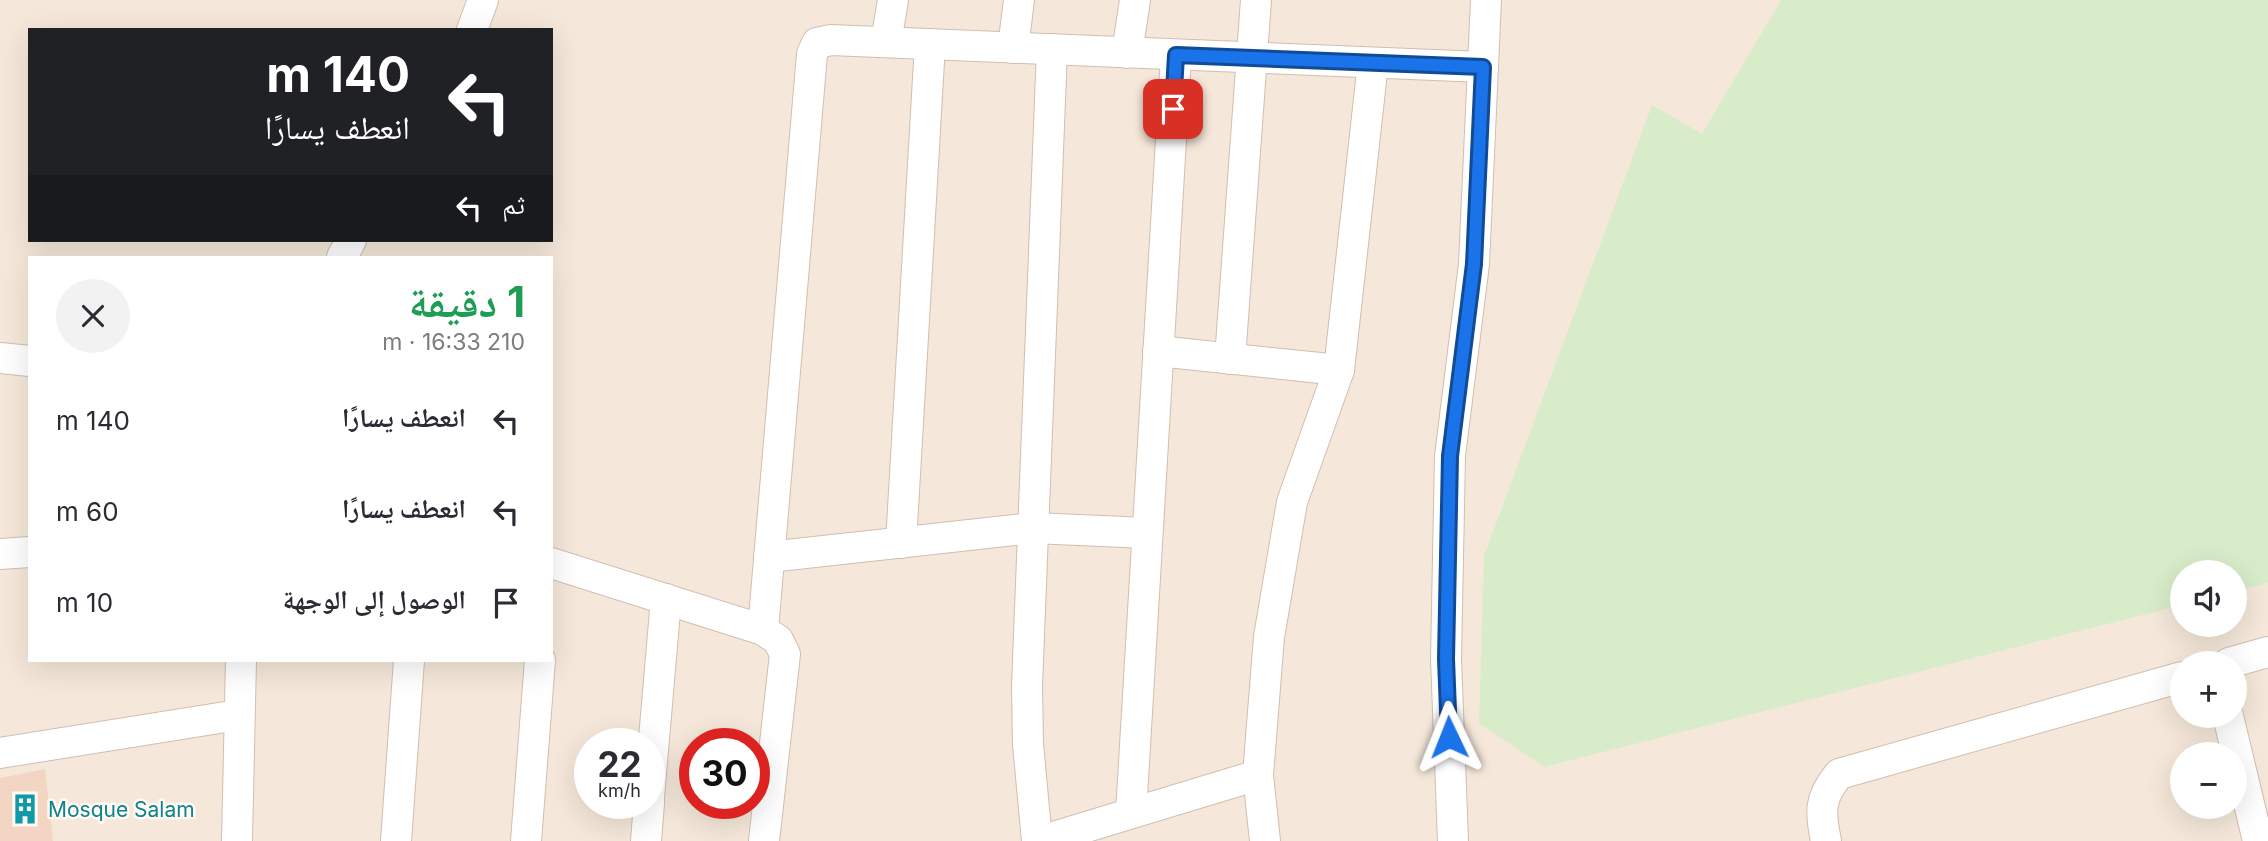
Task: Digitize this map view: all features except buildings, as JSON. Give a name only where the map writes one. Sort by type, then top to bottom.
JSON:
[{"type":"street","points":[[473,28],[483,0]]},
{"type":"street","points":[[886,42],[893,0]]},
{"type":"street","points":[[1013,48],[1019,0]]},
{"type":"street","points":[[1128,53],[1135,0]]},
{"type":"street","points":[[1230,359],[1256,0]]},
{"type":"street","points":[[1453,841],[1446,659],[1450,456],[1474,264],[1486,0]]},
{"type":"street","points":[[763,630],[812,54],[817,43],[831,40],[1483,67]]},
{"type":"street","points":[[901,543],[930,44]]},
{"type":"street","points":[[1052,50],[1027,686],[1028,744],[1038,841],[1258,775]]},
{"type":"street","points":[[1131,813],[1176,55]]},
{"type":"street","points":[[1265,841],[1258,775],[1269,637],[1292,502],[1339,370],[1373,63]]},
{"type":"street","points":[[1158,351],[1339,370]]},
{"type":"street","points":[[0,358],[28,361]]},
{"type":"street","points":[[769,556],[1033,528],[1147,533]]},
{"type":"street","points":[[0,554],[28,552]]},
{"type":"street","points":[[553,564],[763,630],[778,640],[785,654],[764,841]]},
{"type":"street","points":[[655,728],[666,600]]},
{"type":"street","points":[[2247,658],[2268,652]]},
{"type":"street","points":[[237,841],[241,662]]},
{"type":"street","points":[[397,841],[409,662]]},
{"type":"street","points":[[526,841],[540,662]]},
{"type":"street","points":[[1826,841],[1821,817],[1825,791],[1839,774],[2170,680]]},
{"type":"street","points":[[0,753],[238,715]]},
{"type":"street","points":[[2231,728],[2258,841]]},
{"type":"street","points":[[646,841],[648,819]]},
{"type":"shaded area","points":[[0,0],[2268,0],[2268,841],[0,841]]},
{"type":"green space","points":[[1781,0],[2268,0],[2268,583],[2247,588],[2247,560],[2170,560],[2170,608],[1544,767],[1479,723],[1484,556],[1652,105],[1702,134]]},
{"type":"place","name":"Mosque Salam","points":[[25,809]]},
{"type":"route","points":[[1173,109],[1176,55],[1483,67],[1474,264],[1450,456],[1446,659],[1449,737]]}]
